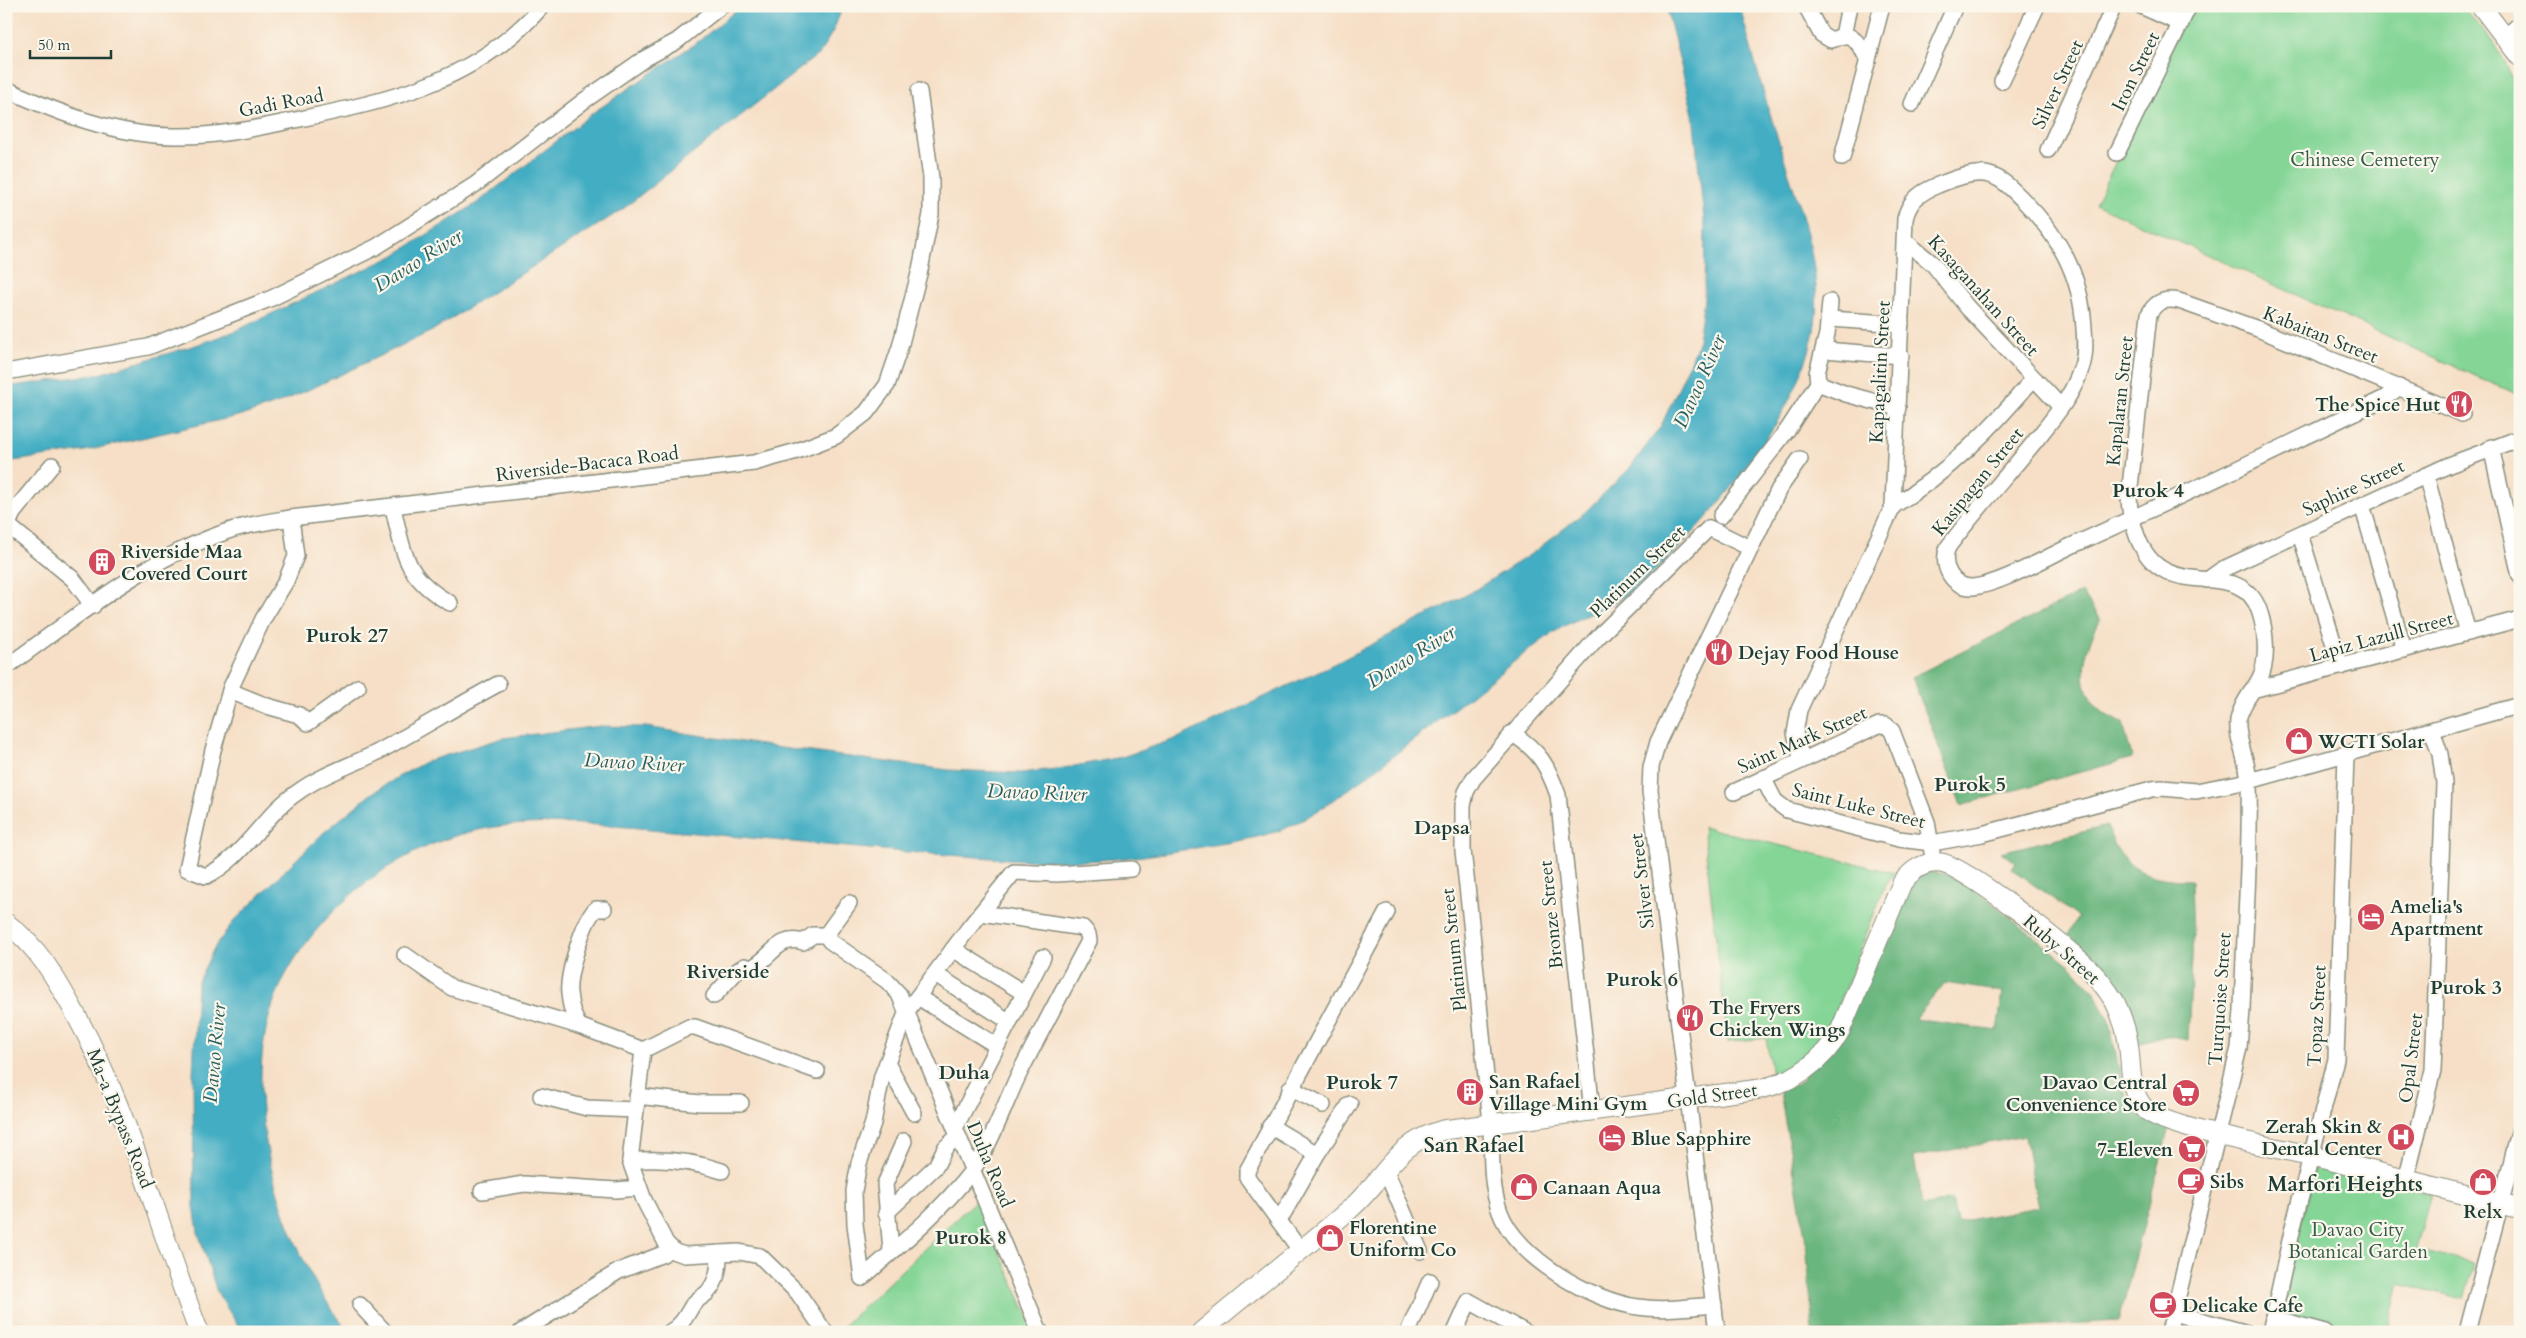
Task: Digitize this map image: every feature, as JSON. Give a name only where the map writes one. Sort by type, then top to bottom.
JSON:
[{"type":"main road","points":[[2481,6],[2513,30],[2520,57]]},
{"type":"main road","name":"Gold Street","points":[[1201,1332],[1359,1201],[1403,1150],[1420,1138],[1443,1130],[1774,1086],[1796,1076],[1824,1053],[1836,1039],[1902,883],[1914,870],[1933,862]]},
{"type":"main road","name":"Ruby Street","points":[[1933,862],[1950,865],[1970,876],[2066,948],[2092,972],[2104,986],[2120,1013],[2128,1043],[2133,1087],[2140,1102],[2159,1118],[2520,1209]]},
{"type":"main road","name":"Ma-a Bypass Road","points":[[6,924],[45,963],[58,981],[86,1032],[134,1143],[199,1332]]},
{"type":"street","name":"Gadi Road","points":[[6,89],[56,111],[108,126],[171,136],[211,135],[318,115],[418,90],[456,74],[482,60],[512,37],[542,6]]},
{"type":"street","points":[[6,372],[148,347],[272,298],[376,247],[476,184],[585,100],[644,59],[677,41],[721,6]]},
{"type":"street","points":[[1806,6],[1816,28],[1826,38],[1831,40],[1843,36],[1850,37],[1863,50],[1868,62]]},
{"type":"street","points":[[1843,36],[1849,6]]},
{"type":"street","points":[[1842,158],[1882,6]]},
{"type":"street","points":[[1912,104],[1955,6]]},
{"type":"street","points":[[2002,81],[2037,6]]},
{"type":"street","name":"Silver Street","points":[[2048,150],[2114,6]]},
{"type":"street","points":[[2141,6],[2180,24]]},
{"type":"street","name":"Iron Street","points":[[2117,152],[2189,6]]},
{"type":"street","name":"Riverside-Bacaca Road","points":[[6,667],[164,559],[196,543],[251,525],[291,518],[393,508],[754,463],[818,444],[852,426],[878,399],[894,369],[928,230],[931,187],[919,91]]},
{"type":"street","name":"Kasipagan Street","points":[[1905,240],[1905,218],[1912,201],[1932,188],[1953,179],[1984,173],[1993,176],[2008,185],[2031,208],[2070,263],[2082,302],[2084,357],[2076,381],[2061,407],[1948,547],[1944,555],[1945,563],[1952,577],[1964,586],[1984,584],[2130,519],[2385,398],[2399,387]]},
{"type":"street","name":"Kapagalitin Street","points":[[1894,506],[1905,240]]},
{"type":"street","name":"Kasaganahan Street","points":[[1905,240],[1933,264],[1967,307],[2061,407]]},
{"type":"street","name":"Kabaitan Street","points":[[2163,300],[2179,301],[2258,329],[2462,414]]},
{"type":"street","name":"Kapalaran Street","points":[[2163,300],[2152,308],[2148,320],[2129,496],[2130,519],[2144,553],[2155,565],[2172,575],[2222,580],[2242,587],[2249,593],[2259,609],[2265,658],[2264,668],[2244,702],[2238,721],[2249,781]]},
{"type":"street","points":[[1721,516],[1788,429],[1818,383],[1817,373],[1830,319],[1830,302]]},
{"type":"street","points":[[1830,319],[1901,324]]},
{"type":"street","points":[[1824,350],[1900,356]]},
{"type":"street","name":"Kasaganahan Street","points":[[1894,506],[1930,481],[1984,434],[2033,379]]},
{"type":"street","points":[[1818,383],[1898,408]]},
{"type":"street","name":"Saphire Street","points":[[2207,580],[2216,573],[2426,475],[2491,447],[2520,438]]},
{"type":"street","points":[[2491,447],[2520,576]]},
{"type":"street","name":"Silver Street","points":[[1717,1332],[1650,791],[1651,767],[1658,742],[1750,548],[1784,479],[1800,459]]},
{"type":"street","points":[[52,465],[12,513],[9,522],[10,527],[73,579],[93,606]]},
{"type":"street","points":[[2426,475],[2468,633]]},
{"type":"street","points":[[2362,505],[2404,650]]},
{"type":"street","points":[[1802,760],[1795,733],[1799,710],[1894,506]]},
{"type":"street","points":[[393,508],[404,554],[410,570],[431,592],[450,603]]},
{"type":"street","points":[[291,518],[296,556],[286,581],[263,619],[230,690],[212,750],[187,869],[206,876],[214,872],[242,847],[281,804],[299,791],[376,752],[498,684]]},
{"type":"street","name":"Platinum Street","points":[[1714,1305],[1662,1309],[1637,1307],[1605,1297],[1540,1263],[1523,1249],[1500,1214],[1492,1175],[1490,1124],[1463,851],[1463,806],[1466,792],[1473,779],[1596,638],[1709,528],[1750,548]]},
{"type":"street","points":[[2300,534],[2341,667]]},
{"type":"street","name":"Lapiz Lazull Street","points":[[2252,690],[2520,619]]},
{"type":"street","points":[[230,690],[267,706],[299,715],[308,723],[358,687]]},
{"type":"street","name":"Saint Luke Street","points":[[1763,778],[1775,801],[1787,810],[1899,839],[1932,843],[1965,838],[2152,789],[2171,788],[2188,792],[2249,781],[2520,705]]},
{"type":"street","name":"Saint Mark Street","points":[[1734,792],[1879,725],[1886,725],[1892,731],[1927,822],[1932,843]]},
{"type":"street","name":"Opal Street","points":[[2406,1180],[2429,1090],[2434,1046],[2444,798],[2443,768],[2432,730]]},
{"type":"street","name":"Bronze Street","points":[[1512,733],[1540,755],[1558,795],[1592,1111]]},
{"type":"street","name":"Topaz Street","points":[[2271,1325],[2336,1059],[2346,755]]},
{"type":"street","name":"Turquoise Street","points":[[2169,1332],[2219,1134],[2235,1065],[2240,1033],[2249,781]]},
{"type":"street","points":[[1932,843],[1933,862]]},
{"type":"street","points":[[982,913],[1083,928],[1089,938],[1018,1077],[990,1138],[972,1170],[957,1189],[862,1278],[855,1224],[854,1192],[887,1062],[907,1011],[1010,875],[1018,871],[1057,874],[1131,870]]},
{"type":"street","points":[[714,996],[737,971],[745,966],[752,968],[756,966],[771,950],[786,940],[804,942],[813,935],[826,935],[849,903]]},
{"type":"street","points":[[579,1026],[574,1018],[568,991],[578,944],[592,913],[596,909],[604,909]]},
{"type":"street","points":[[1300,1250],[1246,1174],[1290,1088],[1387,912]]},
{"type":"street","name":"Duha Road","points":[[826,935],[830,941],[891,984],[899,994],[1040,1332]]},
{"type":"street","points":[[953,949],[1024,994]]},
{"type":"street","points":[[405,955],[452,988],[579,1026],[642,1050],[689,1027],[695,1027],[817,1071]]},
{"type":"street","points":[[886,1212],[936,1166],[956,1132],[997,1046],[1043,957]]},
{"type":"street","points":[[934,974],[1010,1022]]},
{"type":"street","points":[[918,997],[997,1046]]},
{"type":"street","points":[[642,1050],[630,1161],[639,1188],[670,1248],[685,1255],[748,1252],[760,1256],[798,1293],[825,1332]]},
{"type":"street","points":[[887,1062],[914,1113]]},
{"type":"street","points":[[1290,1088],[1323,1105]]},
{"type":"street","points":[[541,1096],[587,1108],[636,1103],[741,1103]]},
{"type":"street","points":[[1279,1221],[1317,1154],[1350,1104]]},
{"type":"street","points":[[1270,1126],[1317,1154]]},
{"type":"street","points":[[2467,1332],[2520,1129]]},
{"type":"street","points":[[892,1250],[886,1212],[885,1184],[904,1141]]},
{"type":"street","points":[[630,1161],[644,1160],[700,1164],[722,1171]]},
{"type":"street","points":[[1386,1171],[1420,1252]]},
{"type":"street","points":[[482,1192],[524,1184],[616,1190],[639,1188]]},
{"type":"street","points":[[522,1332],[618,1271],[663,1254],[670,1248]]},
{"type":"street","points":[[670,1332],[678,1328],[693,1304],[713,1286],[718,1275],[719,1253]]},
{"type":"street","points":[[1408,1332],[1430,1281]]},
{"type":"street","points":[[1455,1332],[1469,1300],[1506,1327],[1525,1332]]},
{"type":"street","points":[[360,1305],[385,1332]]},
{"type":"street","points":[[2174,1313],[2244,1332]]},
{"type":"street","points":[[2271,1325],[2325,1332]]},
{"type":"green space","name":"Chinese Cemetery","points":[[2192,6],[2462,6],[2496,46],[2520,92],[2520,396],[2095,204]]},
{"type":"green space","points":[[2082,592],[2100,620],[2088,650],[2084,679],[2088,692],[2095,704],[2107,715],[2123,723],[2132,758],[1961,805],[1912,677]]},
{"type":"green space","points":[[2107,826],[2120,853],[2138,870],[2161,878],[2191,880],[2193,938],[2188,1040],[2165,1036],[2134,1045],[2122,1002],[2111,978],[2091,954],[2068,934],[2078,917],[2012,869],[2016,863],[2001,852]]},
{"type":"green space","points":[[1703,827],[1895,873],[1884,888],[1840,1000],[1824,1030],[1803,1056],[1789,1067],[1772,1076],[1766,1038],[1728,1042]]},
{"type":"green space","points":[[1928,872],[1946,874],[1957,879],[1987,899],[2071,966],[2094,992],[2108,1017],[2123,1087],[2131,1109],[2146,1121],[2169,1127],[2119,1321],[1926,1332],[1813,1332],[1806,1242],[1780,1092],[1802,1081],[1911,883]],"holes":[[[1945,983],[2003,992],[1997,1031],[1915,1019]],[[2025,1136],[2038,1207],[1957,1222],[1952,1199],[1922,1205],[1914,1157]]]},
{"type":"green space","name":"Davao City Botanical Garden","points":[[2316,1162],[2431,1193],[2416,1249],[2474,1263],[2464,1299],[2399,1283],[2387,1332],[2353,1332],[2280,1313]]},
{"type":"green space","points":[[976,1200],[1032,1325],[1028,1332],[841,1332],[840,1329]]},
{"type":"water","name":"Davao River","points":[[741,6],[843,6],[834,29],[820,53],[623,209],[432,331],[317,386],[279,403],[247,414],[85,451],[6,462],[6,387],[99,374],[196,345],[235,331],[393,256],[477,203],[594,112],[699,41]]},
{"type":"water","name":"Davao River","points":[[1666,6],[1740,6],[1808,237],[1816,281],[1817,303],[1815,325],[1806,360],[1791,397],[1770,434],[1717,506],[1658,567],[1622,597],[1572,622],[1541,641],[1380,766],[1325,806],[1286,828],[1253,838],[1129,858],[1049,861],[889,851],[605,825],[561,823],[517,825],[478,830],[461,834],[412,853],[382,871],[352,894],[310,938],[287,973],[278,991],[271,1010],[263,1049],[261,1092],[265,1135],[274,1179],[288,1222],[305,1263],[326,1300],[349,1332],[242,1332],[217,1292],[198,1232],[194,1206],[193,1074],[197,984],[214,948],[234,921],[322,834],[371,794],[398,777],[427,761],[503,738],[600,726],[646,727],[781,748],[949,770],[1021,773],[1064,768],[1122,757],[1178,738],[1342,660],[1470,593],[1531,554],[1584,513],[1629,469],[1661,426],[1697,347],[1704,299],[1705,229],[1693,114]]},
{"type":"place","name":"The Spice Hut","points":[[2459,404]]},
{"type":"place","name":"Riverside Maa Covered Court","points":[[102,562]]},
{"type":"place","name":"Dejay Food House","points":[[1719,652]]},
{"type":"place","name":"WCTI Solar","points":[[2299,741]]},
{"type":"place","name":"Amelia's Apartment","points":[[2371,917]]},
{"type":"place","name":"The Fryers Chicken Wings","points":[[1690,1018]]},
{"type":"place","name":"San Rafael Village Mini Gym","points":[[1470,1092]]},
{"type":"place","name":"Davao Central Convenience Store","points":[[2186,1093]]},
{"type":"place","name":"Zerah Skin & Dental Center","points":[[2401,1137]]},
{"type":"place","name":"Blue Sapphire","points":[[1612,1138]]},
{"type":"place","name":"7-Eleven","points":[[2192,1149]]},
{"type":"place","name":"Sibs","points":[[2191,1181]]},
{"type":"place","name":"Relx","points":[[2483,1182]]},
{"type":"place","name":"Canaan Aqua","points":[[1524,1187]]},
{"type":"place","name":"Florentine Uniform Co","points":[[1330,1238]]},
{"type":"place","name":"Delicake Cafe","points":[[2163,1305]]},
{"type":"district","name":"Purok 4","points":[[2148,490]]},
{"type":"district","name":"Purok 27","points":[[347,635]]},
{"type":"district","name":"Purok 5","points":[[1970,784]]},
{"type":"district","name":"Dapsa","points":[[1442,827]]},
{"type":"district","name":"Riverside","points":[[728,971]]},
{"type":"district","name":"Purok 6","points":[[1642,979]]},
{"type":"district","name":"Purok 3","points":[[2466,987]]},
{"type":"district","name":"Duha","points":[[964,1072]]},
{"type":"district","name":"Purok 7","points":[[1362,1082]]},
{"type":"district","name":"San Rafael","points":[[1474,1145]]},
{"type":"district","name":"Marfori Heights","points":[[2345,1184]]},
{"type":"district","name":"Purok 8","points":[[971,1237]]}]
